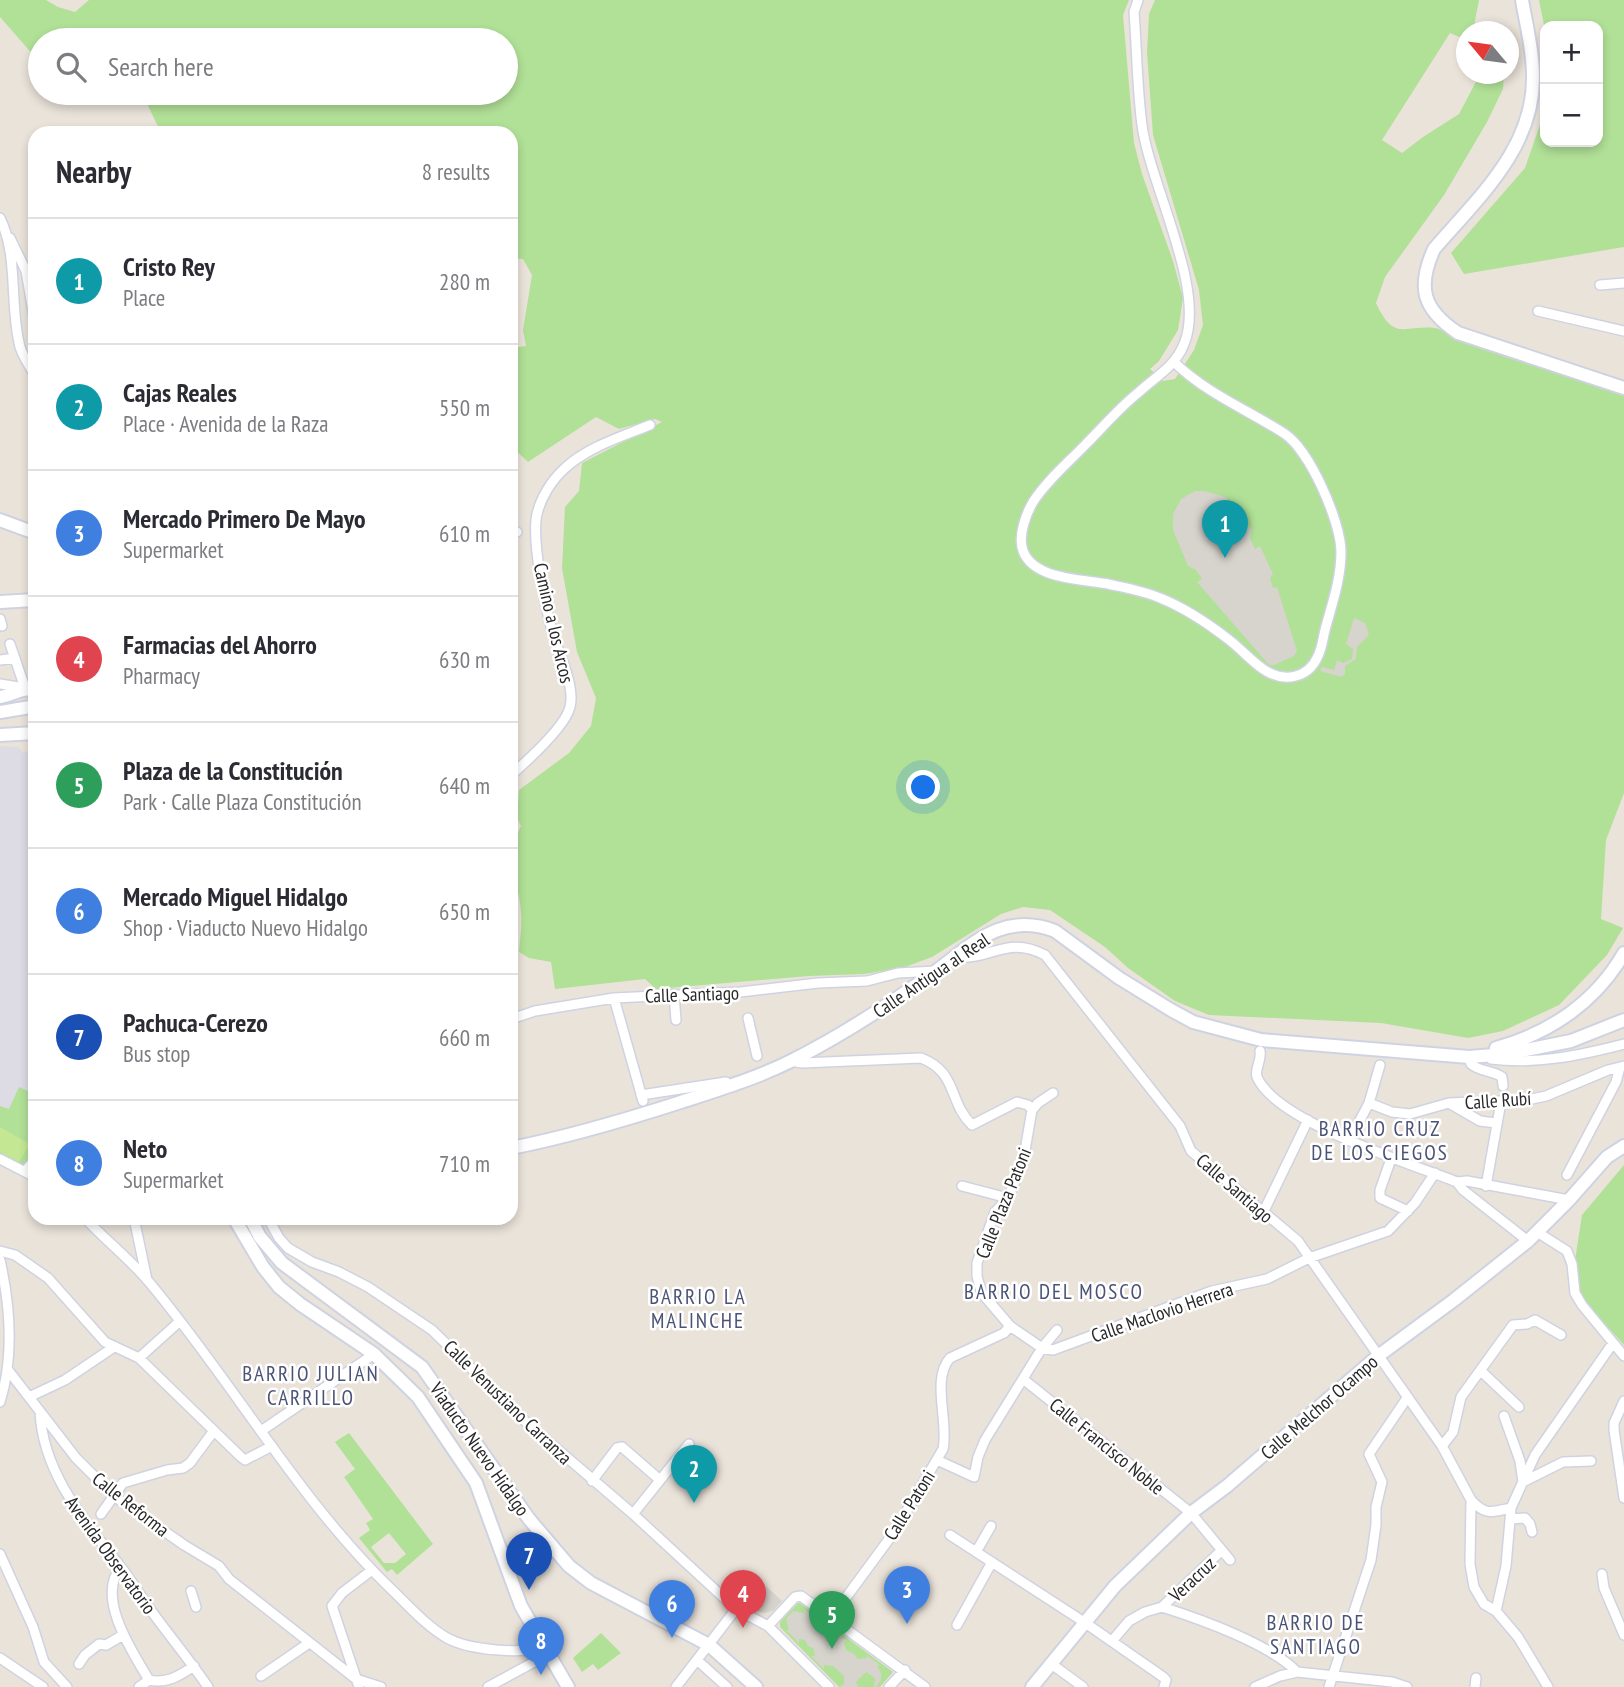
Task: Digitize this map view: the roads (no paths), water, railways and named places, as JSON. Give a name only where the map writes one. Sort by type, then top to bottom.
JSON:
[{"type":"main road","points":[[1522,0],[1533,74],[1528,120],[1520,141],[1507,161],[1434,249],[1427,264],[1424,291],[1436,315],[1458,333],[1624,388]]},
{"type":"main road","points":[[0,520],[28,530]]},
{"type":"main road","points":[[0,602],[28,600]]},
{"type":"main road","points":[[0,697],[28,690]]},
{"type":"main road","points":[[0,712],[28,707]]},
{"type":"main road","points":[[0,735],[28,733]]},
{"type":"main road","name":"Calle Antigua al Real","points":[[518,1146],[640,1115],[745,1080],[790,1061],[878,1012],[992,932],[1018,925],[1042,927],[1070,941],[1146,996],[1193,1022],[1215,1029],[1261,1040],[1469,1057]]},
{"type":"main road","points":[[1469,1057],[1520,1041],[1563,1018],[1598,988],[1624,953]]},
{"type":"main road","points":[[1469,1057],[1506,1054],[1571,1041],[1624,1020]]},
{"type":"main road","name":"Calle Melchor Ocampo","points":[[1032,1687],[1115,1586],[1191,1513],[1227,1486],[1378,1356],[1454,1300],[1532,1236],[1607,1157],[1624,1146]]},
{"type":"main road","points":[[238,1225],[263,1267],[279,1286],[300,1304],[374,1354],[418,1397],[464,1462],[484,1502],[521,1606],[568,1687]]},
{"type":"main road","name":"Viaducto Nuevo Hidalgo","points":[[254,1225],[260,1237],[282,1263],[422,1367],[529,1519],[569,1566],[591,1583],[709,1645],[756,1687]]},
{"type":"street","points":[[1138,0],[1134,12],[1142,125],[1190,298],[1185,343],[1174,362],[1139,391],[1048,483],[1032,504],[1023,524],[1022,547],[1030,561],[1040,569],[1061,577],[1150,594],[1183,607],[1229,640],[1265,671],[1282,678],[1297,676],[1310,668],[1318,656],[1338,584],[1341,548],[1335,521],[1302,450],[1289,436],[1201,386],[1174,362]]},
{"type":"street","points":[[2,223],[12,275],[15,321],[21,350],[28,363]]},
{"type":"street","points":[[2,223],[26,271],[28,283]]},
{"type":"street","points":[[1600,285],[1624,283]]},
{"type":"street","points":[[1538,312],[1624,331]]},
{"type":"street","name":"Camino a los Arcos","points":[[518,768],[566,718],[572,699],[544,595],[537,511],[552,481],[580,457],[614,439],[650,425]]},
{"type":"street","points":[[10,644],[28,685]]},
{"type":"street","points":[[0,660],[15,658]]},
{"type":"street","points":[[0,684],[28,689]]},
{"type":"street","name":"Calle Santiago","points":[[956,957],[971,958],[1016,946],[1032,948],[1045,955],[1180,1126],[1191,1151],[1298,1241],[1442,1446],[1471,1500],[1471,1564],[1474,1587],[1484,1604],[1496,1611],[1518,1637],[1548,1687]]},
{"type":"street","name":"Calle Santiago","points":[[518,1017],[535,1011],[614,998],[740,992],[818,983],[867,981],[898,973],[936,971]]},
{"type":"street","points":[[674,994],[676,1020]]},
{"type":"street","points":[[614,998],[642,1098],[745,1080]]},
{"type":"street","points":[[748,1018],[758,1056]]},
{"type":"street","points":[[1503,1086],[1502,1077],[1474,1067],[1469,1057],[1505,1061],[1542,1060],[1594,1052],[1624,1044]]},
{"type":"street","points":[[1260,1051],[1257,1077],[1275,1098],[1308,1120],[1349,1141],[1457,1182],[1467,1181],[1569,1200]]},
{"type":"street","points":[[790,1061],[802,1063],[921,1058],[933,1062],[950,1082],[963,1114],[972,1125],[1017,1102],[1023,1102],[1032,1110],[1054,1093]]},
{"type":"street","points":[[1349,1141],[1369,1103],[1380,1065]]},
{"type":"street","points":[[1567,1175],[1622,1066]]},
{"type":"street","name":"Calle Rubí","points":[[1369,1103],[1392,1112],[1410,1114],[1449,1103],[1501,1102],[1546,1096],[1622,1066]]},
{"type":"street","points":[[1486,1186],[1501,1102]]},
{"type":"street","points":[[1449,1103],[1480,1121],[1496,1124]]},
{"type":"street","name":"Calle Plaza Patoni","points":[[1032,1110],[1023,1161],[1008,1198],[995,1212],[977,1263],[977,1276],[981,1292],[1010,1326],[1042,1348]]},
{"type":"street","points":[[1263,1213],[1308,1120]]},
{"type":"street","points":[[0,1158],[28,1173]]},
{"type":"street","points":[[1391,1159],[1380,1190],[1380,1198],[1408,1211]]},
{"type":"street","points":[[24,1171],[28,1167]]},
{"type":"street","name":"Calle Maclovio Herrera","points":[[1042,1348],[1053,1350],[1212,1291],[1267,1279],[1309,1258],[1388,1231],[1408,1211],[1436,1173]]},
{"type":"street","points":[[1457,1182],[1463,1190],[1532,1236],[1567,1251],[1572,1264],[1576,1293],[1624,1356]]},
{"type":"street","points":[[962,1186],[1008,1198]]},
{"type":"street","points":[[92,1225],[147,1280],[333,1527],[372,1570],[437,1631],[459,1644],[547,1650]]},
{"type":"street","points":[[135,1225],[147,1280]]},
{"type":"street","name":"Calle Venustiano Carranza","points":[[272,1225],[288,1248],[368,1287],[432,1330],[455,1350],[489,1388],[592,1481],[633,1514],[736,1609],[768,1626],[829,1687]]},
{"type":"street","points":[[0,1251],[15,1255],[48,1278],[105,1342],[139,1358],[245,1460],[272,1446]]},
{"type":"street","points":[[0,1260],[5,1284],[4,1343],[8,1370],[0,1402]]},
{"type":"street","points":[[1442,1446],[1453,1432],[1461,1397],[1513,1325],[1535,1321],[1561,1335]]},
{"type":"street","points":[[139,1358],[178,1322]]},
{"type":"street","name":"Calle Patoni","points":[[831,1618],[895,1531],[943,1449],[946,1437],[942,1372],[950,1358],[1004,1334],[1010,1326]]},
{"type":"street","points":[[937,1460],[974,1477],[985,1440],[1042,1348],[1057,1330]]},
{"type":"street","points":[[1496,1611],[1506,1566],[1511,1508],[1535,1455],[1613,1343]]},
{"type":"street","points":[[29,1397],[65,1380],[114,1347]]},
{"type":"street","points":[[261,1431],[374,1354]]},
{"type":"street","name":"Calle Reforma","points":[[8,1370],[76,1458],[114,1496],[219,1566],[229,1579],[357,1683],[381,1687]]},
{"type":"street","points":[[1481,1371],[1519,1407]]},
{"type":"street","name":"Calle Francisco Noble","points":[[1023,1379],[1191,1513],[1230,1560]]},
{"type":"street","points":[[1329,1687],[1371,1560],[1381,1482],[1369,1454],[1407,1398]]},
{"type":"street","points":[[1624,1401],[1614,1423],[1614,1430],[1624,1498]]},
{"type":"street","name":"Avenida Observatorio","points":[[40,1411],[41,1431],[60,1484],[95,1536],[121,1567],[208,1687]]},
{"type":"street","points":[[1504,1416],[1520,1461],[1523,1482]]},
{"type":"street","points":[[101,1514],[123,1483],[183,1468],[190,1463],[213,1432]]},
{"type":"street","points":[[633,1514],[690,1444]]},
{"type":"street","points":[[592,1481],[617,1448],[622,1447],[660,1480]]},
{"type":"street","points":[[1523,1482],[1563,1462],[1591,1461]]},
{"type":"street","points":[[1471,1500],[1482,1511],[1489,1513],[1511,1508]]},
{"type":"street","points":[[1510,1519],[1525,1518],[1532,1532]]},
{"type":"street","points":[[975,1552],[991,1526]]},
{"type":"street","points":[[950,1535],[1112,1641],[1165,1684]]},
{"type":"street","name":"Veracruz","points":[[1162,1607],[1221,1551]]},
{"type":"street","points":[[0,1555],[33,1628],[44,1662],[67,1687]]},
{"type":"street","points":[[957,1625],[992,1562]]},
{"type":"street","points":[[121,1567],[115,1574],[113,1600],[123,1635],[149,1680]]},
{"type":"street","points":[[357,1683],[331,1606],[342,1593],[372,1570]]},
{"type":"street","points":[[1602,1574],[1604,1588],[1624,1635]]},
{"type":"street","points":[[191,1591],[196,1607]]},
{"type":"street","points":[[768,1626],[798,1596],[905,1670],[925,1687]]},
{"type":"street","points":[[1112,1641],[1129,1621],[1162,1607],[1203,1620],[1285,1660],[1297,1672]]},
{"type":"street","points":[[676,1687],[736,1609]]},
{"type":"street","points":[[79,1664],[85,1655],[99,1644],[106,1645],[123,1635]]},
{"type":"street","points":[[261,1676],[309,1643]]},
{"type":"street","points":[[488,1687],[547,1650]]},
{"type":"street","points":[[0,1658],[43,1687]]},
{"type":"street","points":[[697,1660],[727,1687]]},
{"type":"street","points":[[1050,1663],[1083,1687]]},
{"type":"street","points":[[139,1687],[149,1680],[159,1682],[172,1679],[194,1666]]},
{"type":"street","points":[[889,1687],[905,1670]]},
{"type":"street","points":[[1255,1687],[1297,1672],[1371,1679],[1407,1687]]},
{"type":"place","name":"Cristo Rey","points":[[1225,558]]},
{"type":"place","name":"Cajas Reales","points":[[694,1503]]},
{"type":"place","name":"Pachuca-Cerezo","points":[[529,1590]]},
{"type":"place","name":"Mercado Primero De Mayo","points":[[907,1624]]},
{"type":"place","name":"Farmacias del Ahorro","points":[[743,1628]]},
{"type":"place","name":"Mercado Miguel Hidalgo","points":[[672,1638]]},
{"type":"place","name":"Plaza de la Constitución","points":[[832,1649]]},
{"type":"place","name":"Neto","points":[[541,1675]]},
{"type":"district","name":"BARRIO CRUZ DE LOS CIEGOS","points":[[1380,1141]]},
{"type":"district","name":"BARRIO DEL MOSCO","points":[[1054,1292]]},
{"type":"district","name":"BARRIO LA MALINCHE","points":[[698,1309]]},
{"type":"district","name":"BARRIO JULIAN CARRILLO","points":[[311,1386]]},
{"type":"district","name":"BARRIO DE SANTIAGO","points":[[1316,1635]]}]
